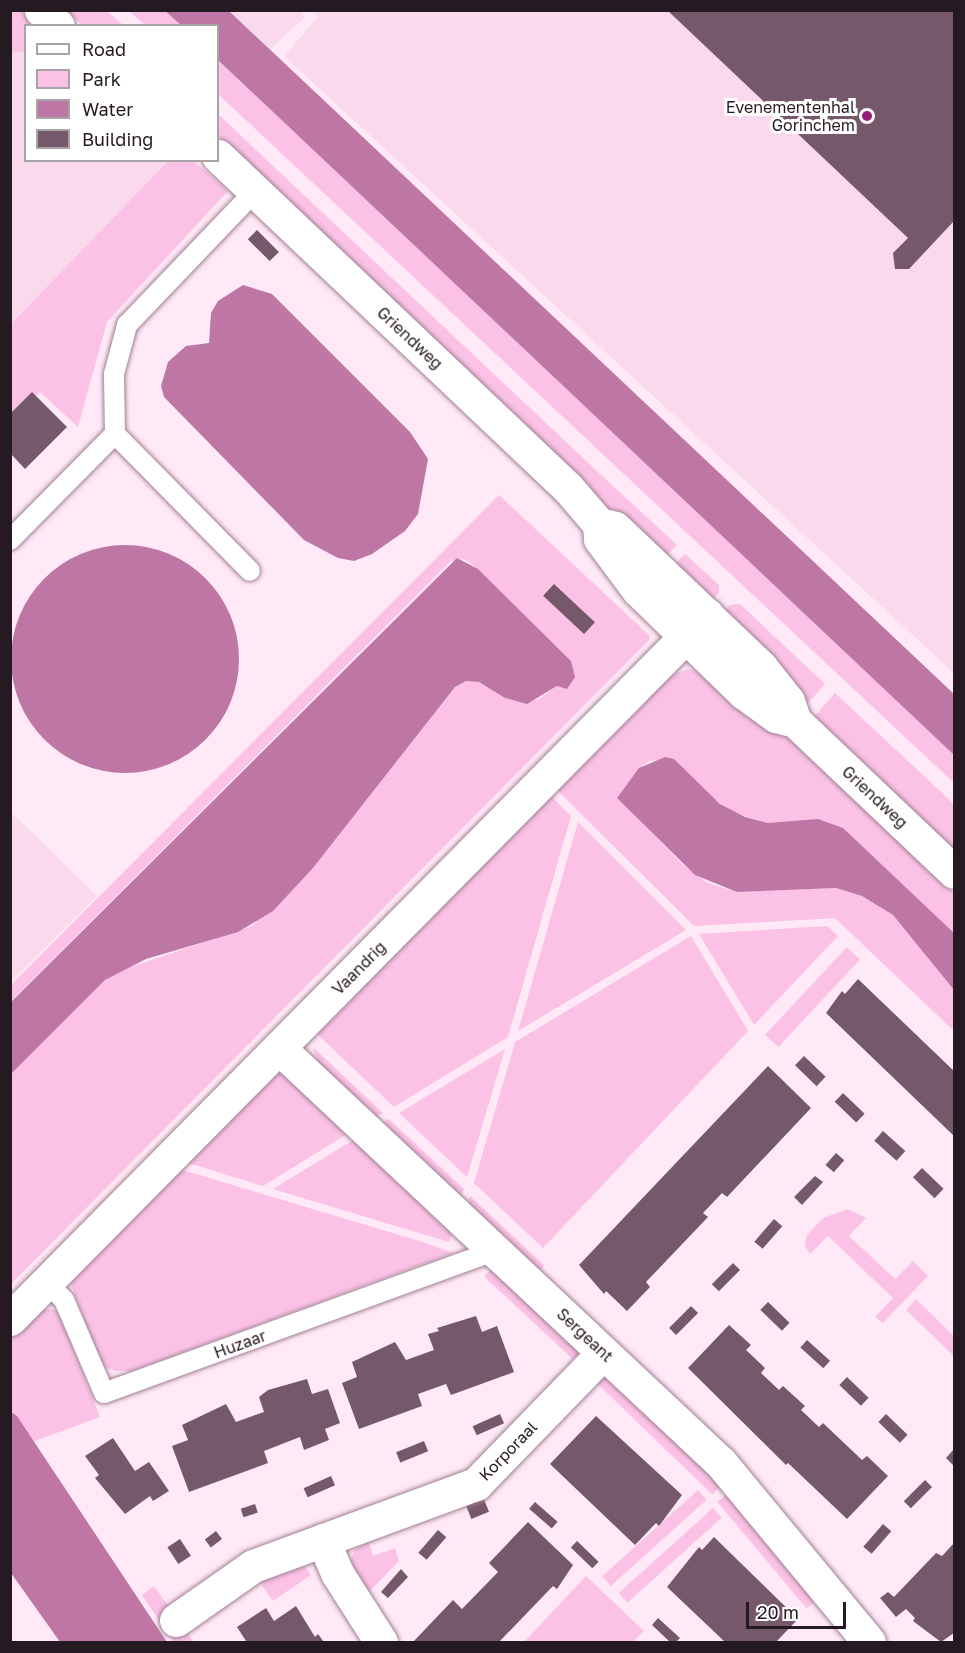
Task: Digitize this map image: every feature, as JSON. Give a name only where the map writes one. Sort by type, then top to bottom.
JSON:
[{"type":"street","points":[[41,10],[56,24]]},
{"type":"street","name":"Griendweg","points":[[219,157],[568,488],[599,524],[615,528],[696,626],[761,667],[788,701],[795,721],[954,872]]},
{"type":"street","name":"Vaandrig","points":[[10,1319],[696,626]]},
{"type":"street","name":"Sergeant","points":[[279,1048],[728,1471],[869,1642]]},
{"type":"street","name":"Korporaal","points":[[176,1620],[253,1566],[476,1484],[603,1353]]},
{"type":"street","points":[[323,1540],[338,1573],[381,1642]]},
{"type":"lane","points":[[250,571],[115,434],[114,374],[127,325],[255,192]]},
{"type":"lane","points":[[10,540],[115,434]]},
{"type":"lane","name":"Huzaar","points":[[47,1282],[64,1300],[104,1393],[495,1251]]},
{"type":"shaded area","points":[[11,11],[50,11],[29,24],[24,24],[24,162],[167,162],[11,324]]},
{"type":"shaded area","points":[[229,11],[299,11],[305,17],[270,49]]},
{"type":"shaded area","points":[[312,11],[954,11],[954,673],[284,56],[318,17]]},
{"type":"shaded area","points":[[10,811],[97,896],[11,982],[10,982]]},
{"type":"green space","points":[[11,11],[20,11],[35,24],[24,24],[24,52],[11,51]]},
{"type":"green space","points":[[64,11],[107,11],[122,24],[82,24]]},
{"type":"green space","points":[[129,11],[165,11],[180,24],[144,24]]},
{"type":"green space","points":[[219,61],[954,755],[954,783],[219,95]]},
{"type":"green space","points":[[219,115],[677,545],[662,561],[219,137]]},
{"type":"green space","points":[[167,162],[195,162],[228,191],[107,322],[78,427],[40,392],[11,422],[11,324]]},
{"type":"green space","points":[[499,495],[650,636],[649,640],[11,1284],[11,1074],[105,980],[122,970],[252,926],[313,868],[455,687],[466,681],[479,682],[505,698],[538,700],[557,686],[562,652],[472,564],[463,559],[451,561],[11,1001],[11,985]]},
{"type":"green space","points":[[685,554],[719,585],[719,593],[708,605],[670,569]]},
{"type":"green space","points":[[740,604],[825,684],[804,708],[719,617],[730,605]]},
{"type":"green space","points":[[689,669],[715,678],[781,730],[954,893],[954,933],[876,860],[732,812],[702,789],[674,759],[649,761],[639,768],[618,798],[683,865],[708,883],[737,892],[836,888],[862,896],[893,915],[954,990],[954,1031],[835,918],[694,926],[557,790],[670,675]]},
{"type":"green space","points":[[835,693],[954,804],[954,851],[814,717]]},
{"type":"green space","points":[[551,796],[571,816],[508,1037],[394,1107],[317,1034]]},
{"type":"green space","points":[[578,822],[686,930],[518,1031],[569,853]]},
{"type":"green space","points":[[827,926],[838,936],[754,1025],[699,934]]},
{"type":"green space","points":[[691,936],[748,1031],[543,1248],[474,1183],[515,1042]]},
{"type":"green space","points":[[847,947],[860,959],[778,1047],[765,1035]]},
{"type":"green space","points":[[313,1047],[383,1113],[374,1118],[319,1066]]},
{"type":"green space","points":[[505,1049],[467,1177],[399,1113]]},
{"type":"green space","points":[[279,1066],[349,1133],[263,1186],[185,1162]]},
{"type":"green space","points":[[389,1119],[464,1189],[460,1200],[380,1124]]},
{"type":"green space","points":[[355,1139],[453,1229],[449,1242],[273,1189]]},
{"type":"green space","points":[[179,1169],[453,1253],[132,1371],[115,1371],[102,1366],[70,1282]]},
{"type":"green space","points":[[470,1196],[544,1265],[538,1274],[467,1206]]},
{"type":"green space","points":[[848,1209],[866,1218],[849,1236],[895,1279],[913,1261],[928,1276],[883,1323],[875,1317],[893,1298],[828,1236],[810,1254],[805,1246],[807,1235],[823,1218]]},
{"type":"green space","points":[[493,1267],[581,1350],[573,1359],[484,1277]]},
{"type":"green space","points":[[916,1299],[954,1336],[954,1356],[906,1310]]},
{"type":"green space","points":[[39,1308],[55,1310],[60,1315],[100,1417],[32,1442],[11,1412],[10,1337]]},
{"type":"green space","points":[[604,1372],[721,1485],[712,1495],[595,1381]]},
{"type":"green space","points":[[698,1490],[707,1500],[611,1586],[602,1576]]},
{"type":"green space","points":[[728,1493],[817,1599],[807,1608],[717,1502]]},
{"type":"green space","points":[[713,1508],[722,1518],[627,1603],[619,1593]]},
{"type":"green space","points":[[368,1540],[373,1556],[395,1548],[399,1561],[365,1596],[351,1560],[355,1550]]},
{"type":"green space","points":[[300,1566],[305,1567],[311,1575],[273,1601],[261,1584],[262,1578]]},
{"type":"green space","points":[[586,1576],[644,1631],[633,1642],[524,1642]]},
{"type":"green space","points":[[154,1586],[194,1642],[174,1642],[142,1595]]},
{"type":"water","points":[[165,11],[229,11],[954,694],[954,755],[219,61],[219,24],[180,24]]},
{"type":"water","points":[[243,285],[272,294],[410,432],[428,459],[418,514],[405,531],[372,554],[354,561],[338,558],[304,540],[164,397],[161,386],[168,362],[186,346],[209,343],[211,313],[218,301]]},
{"type":"water","points":[[125,545],[147,547],[169,554],[188,564],[213,587],[225,605],[234,626],[239,659],[237,681],[230,703],[220,722],[197,747],[179,759],[158,768],[125,773],[103,771],[81,764],[62,754],[37,731],[25,713],[16,692],[11,659],[13,637],[20,615],[30,596],[53,571],[71,559],[92,550]]},
{"type":"water","points":[[457,558],[478,569],[571,661],[575,677],[567,689],[557,686],[527,704],[505,698],[479,682],[466,681],[455,687],[313,868],[273,911],[238,932],[146,959],[105,980],[11,1074],[11,1002]]},
{"type":"water","points":[[665,757],[674,759],[720,804],[745,817],[768,823],[818,819],[843,828],[954,933],[954,990],[893,915],[862,896],[836,888],[737,892],[695,875],[617,798],[639,768]]},
{"type":"water","points":[[11,1412],[17,1416],[167,1642],[60,1642],[11,1573]]},
{"type":"building","name":"Evenementenhal Gorinchem","points":[[667,10],[954,10],[954,221],[909,269],[895,269],[893,253],[908,238]]},
{"type":"building","points":[[257,230],[279,252],[270,261],[248,239]]},
{"type":"building","points":[[32,392],[67,427],[25,469],[10,453],[10,414]]},
{"type":"building","points":[[554,584],[595,622],[584,634],[543,596]]},
{"type":"building","points":[[858,979],[954,1071],[954,1136],[826,1013],[842,991],[845,994]]},
{"type":"building","points":[[804,1056],[826,1077],[817,1086],[795,1065]]},
{"type":"building","points":[[768,1066],[811,1108],[727,1197],[722,1193],[703,1213],[708,1217],[646,1282],[650,1287],[627,1311],[606,1291],[604,1294],[579,1265]]},
{"type":"building","points":[[843,1093],[865,1114],[856,1122],[835,1102]]},
{"type":"building","points":[[883,1131],[905,1151],[897,1161],[874,1141]]},
{"type":"building","points":[[836,1153],[844,1160],[834,1172],[826,1165]]},
{"type":"building","points":[[922,1168],[944,1189],[935,1198],[913,1177]]},
{"type":"building","points":[[815,1176],[823,1182],[802,1205],[794,1197]]},
{"type":"building","points":[[774,1219],[782,1226],[763,1249],[754,1242]]},
{"type":"building","points":[[733,1263],[740,1270],[719,1291],[712,1284]]},
{"type":"building","points":[[768,1302],[790,1323],[782,1331],[760,1310]]},
{"type":"building","points":[[691,1306],[698,1313],[676,1335],[669,1328]]},
{"type":"building","points":[[476,1316],[482,1332],[497,1326],[514,1372],[451,1395],[446,1384],[418,1394],[422,1406],[359,1429],[342,1383],[357,1377],[352,1362],[395,1342],[406,1360],[434,1350],[428,1334],[439,1331],[437,1328]]},
{"type":"building","points":[[729,1325],[751,1345],[746,1350],[765,1368],[761,1373],[779,1390],[783,1386],[805,1406],[801,1410],[819,1427],[823,1423],[862,1460],[867,1456],[888,1476],[847,1519],[788,1463],[786,1465],[688,1368]]},
{"type":"building","points":[[807,1340],[830,1361],[823,1368],[800,1347]]},
{"type":"building","points":[[847,1377],[869,1398],[861,1406],[839,1385]]},
{"type":"building","points":[[307,1379],[312,1394],[328,1389],[340,1423],[325,1429],[329,1440],[304,1450],[300,1437],[264,1451],[268,1463],[189,1492],[172,1446],[188,1440],[182,1425],[226,1404],[236,1422],[264,1412],[259,1397],[268,1390]]},
{"type":"building","points":[[500,1414],[504,1423],[477,1435],[473,1426]]},
{"type":"building","points":[[886,1414],[908,1435],[900,1443],[878,1422]]},
{"type":"building","points":[[596,1416],[682,1495],[659,1526],[656,1523],[635,1545],[550,1464]]},
{"type":"building","points":[[113,1438],[135,1471],[149,1462],[169,1491],[153,1501],[150,1496],[125,1514],[95,1478],[99,1475],[85,1456]]},
{"type":"building","points":[[424,1441],[428,1451],[400,1462],[396,1452]]},
{"type":"building","points":[[954,1449],[954,1464],[953,1465],[946,1458]]},
{"type":"building","points":[[331,1476],[335,1485],[308,1497],[304,1488]]},
{"type":"building","points":[[925,1480],[932,1487],[911,1508],[904,1501]]},
{"type":"building","points":[[483,1497],[489,1512],[471,1519],[465,1504]]},
{"type":"building","points":[[535,1502],[558,1522],[552,1528],[529,1509]]},
{"type":"building","points":[[255,1504],[258,1513],[244,1517],[241,1509]]},
{"type":"building","points":[[528,1522],[573,1565],[557,1589],[553,1586],[499,1642],[413,1642],[453,1600],[462,1609],[498,1572],[489,1563]]},
{"type":"building","points":[[883,1524],[891,1531],[872,1554],[863,1547]]},
{"type":"building","points":[[438,1530],[446,1537],[427,1560],[418,1553]]},
{"type":"building","points":[[216,1531],[222,1539],[211,1547],[205,1539]]},
{"type":"building","points":[[714,1537],[798,1619],[776,1642],[725,1642],[667,1587],[699,1547],[702,1550]]},
{"type":"building","points":[[180,1539],[191,1556],[178,1564],[167,1547]]},
{"type":"building","points":[[577,1541],[599,1562],[592,1568],[571,1547]]},
{"type":"building","points":[[954,1543],[954,1633],[941,1642],[913,1621],[915,1618],[906,1609],[896,1617],[880,1598],[888,1592],[894,1597],[936,1553],[942,1556]]},
{"type":"building","points":[[401,1569],[408,1577],[388,1598],[381,1592]]},
{"type":"building","points":[[296,1606],[315,1637],[318,1634],[324,1642],[243,1642],[246,1641],[237,1627],[266,1608],[274,1621]]},
{"type":"building","points":[[658,1618],[680,1638],[676,1642],[670,1642],[652,1625]]},
{"type":"place","name":"Evenementenhal Gorinchem","points":[[867,116]]}]
